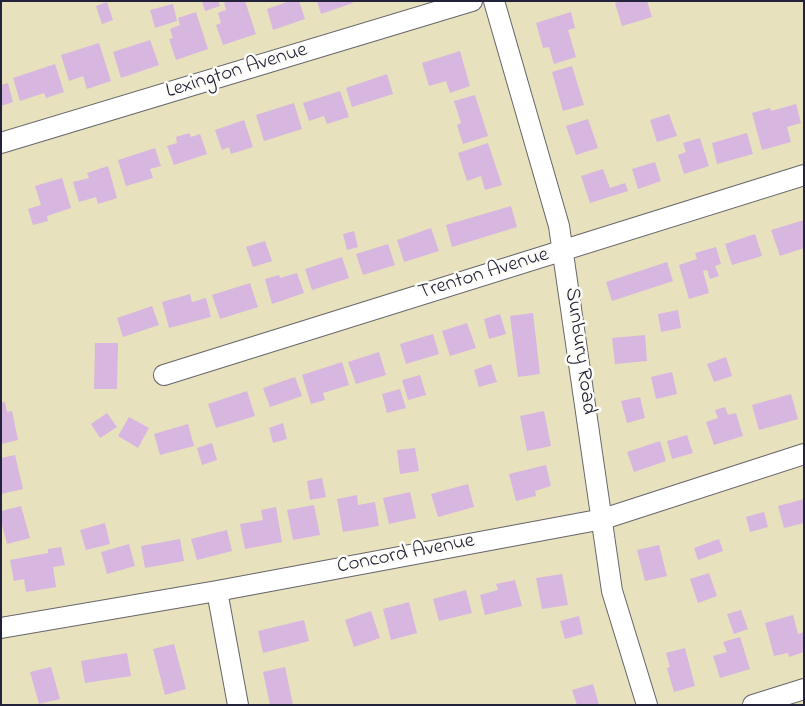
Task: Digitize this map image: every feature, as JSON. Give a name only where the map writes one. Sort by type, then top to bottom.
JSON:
[{"type":"street","name":"Lexington Avenue","points":[[1,142],[472,1]]},
{"type":"street","name":"Sunbury Road","points":[[494,1],[564,250],[612,591],[647,705]]},
{"type":"street","name":"Trenton Avenue","points":[[164,375],[804,175]]},
{"type":"street","name":"Concord Avenue","points":[[1,628],[217,591],[603,519],[804,454]]},
{"type":"street","points":[[217,591],[238,705]]},
{"type":"street","points":[[753,705],[804,689]]},
{"type":"building","points":[[202,1],[218,1],[220,6],[205,11]]},
{"type":"building","points":[[228,1],[245,1],[256,34],[223,45],[216,25],[221,23],[218,13],[226,10],[224,3]]},
{"type":"building","points":[[290,1],[299,1],[305,19],[273,30],[267,9]]},
{"type":"building","points":[[317,1],[352,1],[353,3],[321,14]]},
{"type":"building","points":[[621,1],[647,1],[652,17],[622,26],[615,3]]},
{"type":"building","points":[[107,2],[113,20],[102,24],[96,6]]},
{"type":"building","points":[[173,4],[177,21],[155,28],[150,10]]},
{"type":"building","points":[[196,12],[208,49],[176,60],[169,39],[173,38],[170,29],[180,25],[178,18]]},
{"type":"building","points":[[571,12],[575,28],[568,30],[576,57],[554,64],[549,47],[543,48],[536,23]]},
{"type":"building","points":[[150,40],[159,65],[121,78],[113,52]]},
{"type":"building","points":[[99,43],[111,81],[87,89],[83,76],[69,81],[61,55]]},
{"type":"building","points":[[460,51],[470,86],[450,93],[446,81],[429,86],[422,63]]},
{"type":"building","points":[[55,64],[64,92],[46,98],[44,93],[20,101],[13,78]]},
{"type":"building","points":[[572,66],[584,105],[563,111],[552,72]]},
{"type":"building","points":[[387,74],[393,94],[352,107],[346,88]]},
{"type":"building","points":[[8,83],[13,102],[1,106],[1,85]]},
{"type":"building","points":[[340,91],[349,117],[327,124],[324,116],[309,121],[303,103]]},
{"type":"building","points":[[475,95],[488,136],[463,144],[457,125],[461,123],[454,101]]},
{"type":"building","points":[[294,103],[302,129],[264,141],[256,115]]},
{"type":"building","points":[[796,104],[801,123],[787,127],[791,142],[762,150],[752,113],[770,108],[771,111]]},
{"type":"building","points":[[669,114],[677,136],[657,142],[650,120]]},
{"type":"building","points":[[588,119],[598,148],[576,155],[566,126]]},
{"type":"building","points":[[244,120],[253,147],[231,154],[229,147],[222,150],[215,130]]},
{"type":"building","points":[[189,133],[191,137],[200,134],[207,154],[174,165],[167,146],[177,143],[176,137]]},
{"type":"building","points":[[747,133],[753,154],[717,164],[712,143]]},
{"type":"building","points":[[700,138],[709,166],[684,174],[678,155],[686,152],[683,143]]},
{"type":"building","points":[[488,143],[502,185],[485,190],[481,176],[467,181],[458,153]]},
{"type":"building","points":[[155,148],[161,166],[150,169],[153,178],[126,186],[118,160]]},
{"type":"building","points":[[655,162],[661,181],[638,189],[632,169]]},
{"type":"building","points":[[108,166],[117,198],[98,204],[96,197],[79,202],[73,182],[89,178],[87,173]]},
{"type":"building","points":[[603,169],[610,188],[625,183],[628,191],[590,203],[581,176]]},
{"type":"building","points":[[62,178],[71,208],[47,216],[48,221],[33,225],[28,209],[41,205],[35,186]]},
{"type":"building","points":[[511,206],[517,227],[452,247],[446,225]]},
{"type":"building","points":[[804,220],[804,248],[780,256],[771,230]]},
{"type":"building","points":[[431,228],[439,251],[404,262],[397,240]]},
{"type":"building","points":[[354,231],[358,247],[347,250],[343,234]]},
{"type":"building","points":[[755,234],[762,256],[732,265],[725,244]]},
{"type":"building","points":[[265,241],[272,261],[253,267],[246,247]]},
{"type":"building","points":[[388,244],[395,265],[363,275],[356,254]]},
{"type":"building","points":[[716,247],[721,264],[715,266],[719,276],[710,279],[707,270],[703,271],[709,293],[689,299],[679,265],[697,259],[695,253]]},
{"type":"building","points":[[342,257],[349,278],[312,290],[305,269]]},
{"type":"building","points":[[667,262],[673,281],[612,301],[606,282]]},
{"type":"building","points":[[297,273],[304,293],[272,304],[265,279],[279,275],[280,278]]},
{"type":"building","points":[[250,283],[258,307],[220,319],[212,295]]},
{"type":"building","points":[[190,294],[192,302],[206,298],[211,317],[169,328],[162,302]]},
{"type":"building","points":[[152,306],[159,325],[123,337],[117,318]]},
{"type":"building","points":[[678,310],[681,328],[661,332],[658,314]]},
{"type":"building","points":[[533,313],[540,374],[518,377],[510,316]]},
{"type":"building","points":[[500,314],[506,334],[489,339],[484,319]]},
{"type":"building","points":[[467,323],[476,348],[450,356],[442,331]]},
{"type":"building","points":[[433,334],[439,354],[406,364],[400,344]]},
{"type":"building","points":[[645,335],[647,361],[615,364],[612,338]]},
{"type":"building","points":[[95,343],[118,343],[117,389],[94,389]]},
{"type":"building","points":[[379,352],[386,375],[356,384],[348,362]]},
{"type":"building","points":[[726,357],[732,376],[714,382],[707,364]]},
{"type":"building","points":[[342,362],[349,385],[323,393],[325,400],[311,404],[302,375]]},
{"type":"building","points":[[491,364],[497,382],[479,387],[474,370]]},
{"type":"building","points":[[672,372],[677,394],[656,399],[651,377]]},
{"type":"building","points":[[420,375],[426,395],[408,400],[402,380]]},
{"type":"building","points":[[295,377],[302,396],[270,407],[263,388]]},
{"type":"building","points":[[400,389],[406,408],[387,413],[382,394]]},
{"type":"building","points":[[247,391],[255,416],[216,428],[208,404]]},
{"type":"building","points":[[791,394],[798,419],[759,430],[752,405]]},
{"type":"building","points":[[640,397],[645,418],[627,423],[621,401]]},
{"type":"building","points":[[5,402],[7,412],[12,411],[18,440],[1,444],[1,403]]},
{"type":"building","points":[[725,407],[728,415],[736,413],[743,436],[714,445],[706,422],[718,418],[715,410]]},
{"type":"building","points":[[544,411],[551,446],[527,451],[520,416]]},
{"type":"building","points":[[107,413],[117,427],[100,438],[91,424]]},
{"type":"building","points":[[129,417],[149,428],[138,448],[118,436]]},
{"type":"building","points":[[283,423],[287,439],[273,443],[269,428]]},
{"type":"building","points":[[188,424],[194,446],[160,455],[154,434]]},
{"type":"building","points":[[687,435],[693,453],[672,459],[667,441]]},
{"type":"building","points":[[660,441],[666,461],[634,472],[627,452]]},
{"type":"building","points":[[212,443],[217,460],[202,465],[197,448]]},
{"type":"building","points":[[415,448],[419,471],[400,474],[397,450]]},
{"type":"building","points":[[15,455],[23,489],[1,494],[1,458]]},
{"type":"building","points":[[546,465],[551,486],[535,491],[536,496],[516,501],[509,474]]},
{"type":"building","points":[[322,478],[326,497],[310,500],[307,481]]},
{"type":"building","points":[[468,484],[474,507],[438,517],[431,494]]},
{"type":"building","points":[[410,492],[416,518],[389,524],[383,498]]},
{"type":"building","points":[[357,495],[358,505],[375,502],[379,526],[343,532],[337,499]]},
{"type":"building","points":[[804,499],[804,523],[784,528],[778,506]]},
{"type":"building","points":[[314,505],[320,535],[293,540],[287,510]]},
{"type":"building","points":[[21,506],[30,538],[7,544],[1,521],[1,511]]},
{"type":"building","points":[[276,507],[282,542],[245,549],[240,524],[263,520],[261,510]]},
{"type":"building","points":[[764,512],[768,527],[750,532],[746,517]]},
{"type":"building","points":[[105,523],[110,544],[86,550],[80,530]]},
{"type":"building","points":[[227,530],[232,551],[197,560],[191,539]]},
{"type":"building","points":[[180,539],[184,561],[145,568],[141,546]]},
{"type":"building","points":[[719,539],[723,551],[698,560],[694,548]]},
{"type":"building","points":[[129,544],[135,566],[107,574],[101,552]]},
{"type":"building","points":[[659,545],[667,576],[645,581],[637,550]]},
{"type":"building","points":[[61,547],[65,565],[53,567],[56,587],[26,592],[24,579],[14,581],[10,560],[48,553],[48,549]]},
{"type":"building","points":[[709,573],[717,596],[698,603],[690,579]]},
{"type":"building","points":[[562,574],[568,605],[542,609],[536,578]]},
{"type":"building","points":[[515,580],[522,606],[485,615],[480,595],[498,590],[496,584]]},
{"type":"building","points":[[466,590],[472,613],[439,621],[433,599]]},
{"type":"building","points":[[409,602],[417,633],[391,640],[383,609]]},
{"type":"building","points":[[741,610],[748,629],[734,634],[727,614]]},
{"type":"building","points":[[371,611],[380,638],[354,647],[345,620]]},
{"type":"building","points":[[793,615],[798,634],[804,632],[804,652],[789,657],[788,653],[774,656],[765,623]]},
{"type":"building","points":[[579,616],[583,634],[565,639],[560,621]]},
{"type":"building","points":[[304,620],[309,641],[263,653],[258,631]]},
{"type":"building","points":[[740,637],[750,669],[720,678],[713,656],[727,652],[723,642]]},
{"type":"building","points":[[174,644],[186,689],[165,695],[153,649]]},
{"type":"building","points":[[685,648],[695,686],[674,692],[667,668],[670,667],[666,653]]},
{"type":"building","points":[[127,653],[131,676],[85,683],[81,661]]},
{"type":"building","points":[[51,667],[60,699],[39,704],[30,672]]},
{"type":"building","points":[[285,667],[293,705],[270,705],[263,672]]},
{"type":"building","points":[[593,684],[599,705],[577,705],[572,690]]}]
